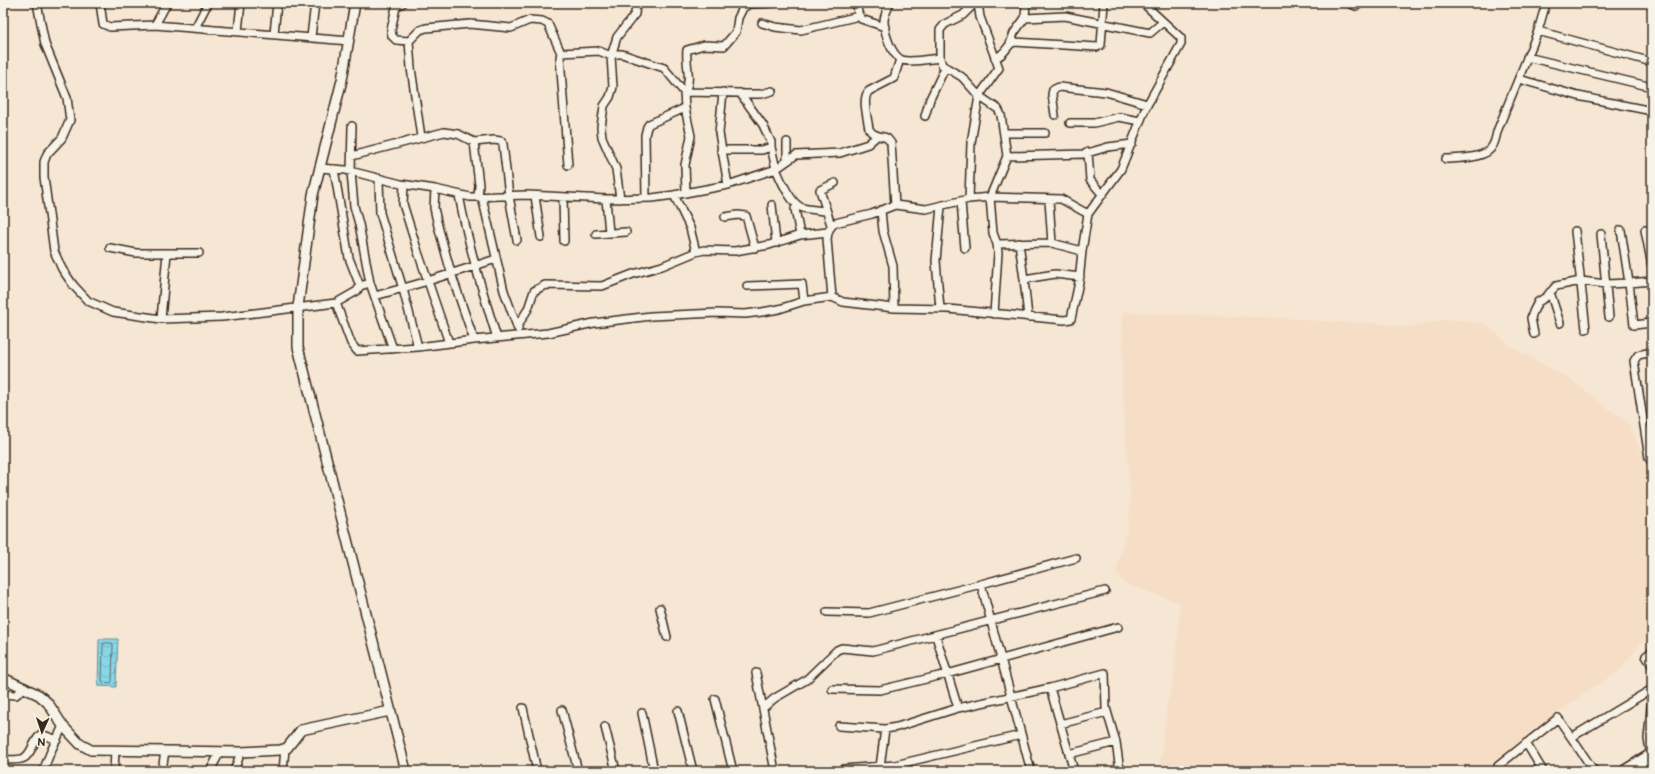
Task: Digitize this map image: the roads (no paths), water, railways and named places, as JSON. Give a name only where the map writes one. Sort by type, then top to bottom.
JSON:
[{"type":"highway","points":[[1626,771],[1652,756]]},
{"type":"highway","points":[[1648,771],[1652,768]]},
{"type":"street","points":[[37,3],[45,44],[67,98],[70,114],[70,120],[62,138],[47,154],[44,162],[44,177],[54,251],[62,269],[88,301],[113,312],[161,319],[210,318],[336,303],[357,291],[360,286],[370,283]]},
{"type":"street","points":[[100,3],[103,24],[106,26],[155,25],[349,41]]},
{"type":"street","points":[[155,25],[167,3]]},
{"type":"street","points":[[195,28],[208,3]]},
{"type":"street","points":[[238,31],[241,3]]},
{"type":"street","points":[[274,34],[277,3]]},
{"type":"street","points":[[311,37],[315,3]]},
{"type":"street","points":[[355,3],[342,80],[312,195],[298,308],[298,347],[406,771]]},
{"type":"street","points":[[403,3],[396,7],[391,30],[392,36],[396,40],[409,41]]},
{"type":"street","points":[[620,199],[616,169],[602,137],[601,127],[604,106],[610,97],[613,87],[611,56],[617,37],[635,14],[637,3]]},
{"type":"street","points":[[684,92],[688,86],[689,76],[686,58],[687,50],[704,45],[724,46],[736,32],[738,18],[743,8],[749,4],[771,3]]},
{"type":"street","points":[[857,3],[859,16]]},
{"type":"street","points":[[890,3],[884,19],[890,48],[895,55],[900,59],[908,61],[940,58]]},
{"type":"street","points":[[975,3],[963,15],[945,24],[940,30],[940,58],[945,68],[962,78],[979,96],[998,109],[1001,115],[1007,156],[990,197],[993,233],[997,244],[998,253],[994,314]]},
{"type":"street","points":[[969,199],[971,143],[979,96],[999,68],[980,16],[978,3]]},
{"type":"street","points":[[995,58],[1003,54],[1010,44],[1014,33],[1025,18],[1026,3]]},
{"type":"street","points":[[1010,44],[1014,42],[1097,47],[1101,45],[1102,40],[1104,3]]},
{"type":"street","points":[[336,303],[351,343],[357,351],[418,347],[548,333],[594,323],[651,316],[717,312],[745,314],[779,309],[804,301],[832,296],[843,302],[894,308],[940,309],[1028,317],[1070,319],[1080,277],[1082,251],[1088,214],[1118,173],[1132,144],[1147,104],[1181,44],[1180,38],[1143,3]]},
{"type":"street","points":[[1348,3],[1356,6],[1361,3]]},
{"type":"street","points":[[1446,159],[1473,157],[1487,152],[1493,146],[1498,129],[1528,58],[1546,3]]},
{"type":"street","points":[[762,23],[775,27],[801,30],[859,16],[869,22],[885,27]]},
{"type":"street","points":[[1025,18],[1061,16],[1150,33],[1163,22]]},
{"type":"street","points":[[421,137],[411,68],[409,41],[420,30],[426,28],[470,24],[511,28],[530,20],[542,21],[548,24],[561,53],[562,89],[568,165]]},
{"type":"street","points":[[1538,31],[1652,62]]},
{"type":"street","points":[[561,53],[599,51],[611,56],[614,54],[622,54],[664,68],[684,92],[685,108],[692,136],[685,165],[686,193]]},
{"type":"street","points":[[1528,58],[1652,87]]},
{"type":"street","points":[[895,205],[891,143],[887,138],[871,133],[869,129],[865,100],[866,94],[894,78],[900,59]]},
{"type":"street","points":[[925,116],[930,99],[945,68]]},
{"type":"street","points":[[1519,79],[1578,96],[1652,111]]},
{"type":"street","points":[[1055,115],[1052,94],[1055,88],[1106,92],[1147,104]]},
{"type":"street","points":[[684,92],[738,92],[742,94],[761,94],[772,91]]},
{"type":"street","points":[[723,92],[719,133],[728,185]]},
{"type":"street","points":[[742,94],[747,104],[764,125],[771,142],[776,169],[790,196],[798,205],[805,209],[826,211]]},
{"type":"street","points":[[646,198],[645,135],[647,127],[649,124],[685,108]]},
{"type":"street","points":[[1070,122],[1094,123],[1119,117],[1140,121]]},
{"type":"street","points":[[352,126],[351,172],[354,206],[359,224],[370,283],[392,349]]},
{"type":"street","points":[[352,156],[444,132],[458,134],[474,142],[501,141],[503,144],[509,196],[517,240]]},
{"type":"street","points":[[1004,133],[1045,133]]},
{"type":"street","points":[[320,168],[351,172],[404,185],[435,189],[459,195],[480,197],[535,196],[606,199],[646,198],[674,195],[728,185],[776,169],[787,161],[801,154],[840,153],[868,144],[877,136]]},
{"type":"street","points":[[474,142],[480,197],[504,292],[520,335]]},
{"type":"street","points":[[787,142],[787,161]]},
{"type":"street","points":[[1007,156],[1088,152],[1108,147],[1132,144]]},
{"type":"street","points":[[722,150],[762,150],[771,147]]},
{"type":"street","points":[[1088,152],[1090,180],[1102,194]]},
{"type":"street","points":[[334,169],[349,258],[360,286]]},
{"type":"street","points":[[379,179],[380,213],[403,288],[418,347]]},
{"type":"street","points":[[832,296],[828,232],[831,225],[820,190],[835,183]]},
{"type":"street","points":[[404,185],[403,204],[449,343]]},
{"type":"street","points":[[435,189],[434,208],[451,274],[474,340]]},
{"type":"street","points":[[459,195],[475,266],[497,338]]},
{"type":"street","points":[[674,195],[690,228],[696,252]]},
{"type":"street","points":[[535,196],[541,237]]},
{"type":"street","points":[[563,197],[564,241]]},
{"type":"street","points":[[831,225],[872,214],[895,205],[926,209],[969,199],[990,197],[1049,200],[1061,199],[1088,214]]},
{"type":"street","points":[[606,199],[609,233]]},
{"type":"street","points":[[1049,200],[1052,243]]},
{"type":"street","points":[[961,202],[965,248]]},
{"type":"street","points":[[772,205],[776,243]]},
{"type":"street","points":[[940,309],[936,261],[941,206]]},
{"type":"street","points":[[795,209],[800,236]]},
{"type":"street","points":[[881,210],[884,231],[893,266],[894,308]]},
{"type":"street","points":[[725,217],[738,215],[746,216],[755,248]]},
{"type":"street","points":[[1621,230],[1634,325],[1652,323]]},
{"type":"street","points":[[1645,230],[1652,266]]},
{"type":"street","points":[[1575,231],[1586,329]]},
{"type":"street","points":[[596,234],[626,232]]},
{"type":"street","points":[[517,327],[528,309],[534,291],[545,285],[602,286],[704,250],[735,251],[755,248],[800,236],[828,232]]},
{"type":"street","points":[[1600,234],[1609,317]]},
{"type":"street","points":[[1019,243],[1028,317]]},
{"type":"street","points":[[997,244],[1052,243],[1082,251]]},
{"type":"street","points":[[110,248],[136,253],[199,253]]},
{"type":"street","points":[[161,319],[167,253]]},
{"type":"street","points":[[375,296],[451,274],[496,258]]},
{"type":"street","points":[[1024,279],[1055,274],[1080,277]]},
{"type":"street","points":[[1534,334],[1531,316],[1537,304],[1556,286],[1581,281],[1606,284],[1652,281]]},
{"type":"street","points":[[747,286],[802,284],[804,301]]},
{"type":"street","points":[[1550,292],[1560,323]]},
{"type":"street","points":[[1652,352],[1638,355],[1634,361],[1649,458],[1652,463]]},
{"type":"street","points":[[827,612],[869,613],[1076,558]]},
{"type":"street","points":[[981,584],[1030,771]]},
{"type":"street","points":[[763,708],[776,698],[806,680],[837,650],[842,648],[873,651],[991,622],[1105,591]]},
{"type":"street","points":[[660,608],[667,637]]},
{"type":"street","points":[[832,689],[880,690],[947,674],[1000,658],[1118,627]]},
{"type":"street","points":[[936,636],[958,708]]},
{"type":"street","points":[[1652,651],[1646,656],[1652,665]]},
{"type":"street","points":[[756,673],[775,771]]},
{"type":"street","points":[[840,726],[885,729],[897,727],[958,708],[1050,688],[1105,673],[1107,712],[1116,742],[1120,771]]},
{"type":"street","points":[[3,678],[25,687],[39,695],[48,703],[64,726],[80,744],[91,750],[241,752],[285,749]]},
{"type":"street","points":[[3,694],[16,695],[25,687]]},
{"type":"street","points":[[1050,688],[1074,771]]},
{"type":"street","points":[[1572,738],[1652,689]]},
{"type":"street","points":[[1652,697],[1648,739],[1652,756]]},
{"type":"street","points":[[715,699],[733,771]]},
{"type":"street","points":[[523,708],[537,771]]},
{"type":"street","points":[[562,710],[578,771]]},
{"type":"street","points":[[283,771],[285,749],[301,730],[390,711]]},
{"type":"street","points":[[678,711],[693,771]]},
{"type":"street","points":[[1060,724],[1107,712]]},
{"type":"street","points":[[642,713],[654,771]]},
{"type":"street","points":[[1499,771],[1498,766],[1558,718],[1594,771]]},
{"type":"street","points":[[43,771],[64,726]]},
{"type":"street","points":[[605,727],[616,771]]},
{"type":"street","points":[[880,767],[885,729]]},
{"type":"street","points":[[3,760],[25,758],[28,756],[38,736],[41,734],[57,740]]},
{"type":"street","points":[[839,771],[843,769],[880,767],[910,762],[1021,735]]},
{"type":"street","points":[[1069,754],[1116,742]]},
{"type":"street","points":[[1526,743],[1544,771]]},
{"type":"street","points":[[114,771],[115,750]]},
{"type":"street","points":[[162,771],[165,751]]},
{"type":"street","points":[[210,771],[220,752]]},
{"type":"street","points":[[234,771],[241,752]]},
{"type":"water","points":[[99,639],[118,639],[116,687],[98,686]]}]
